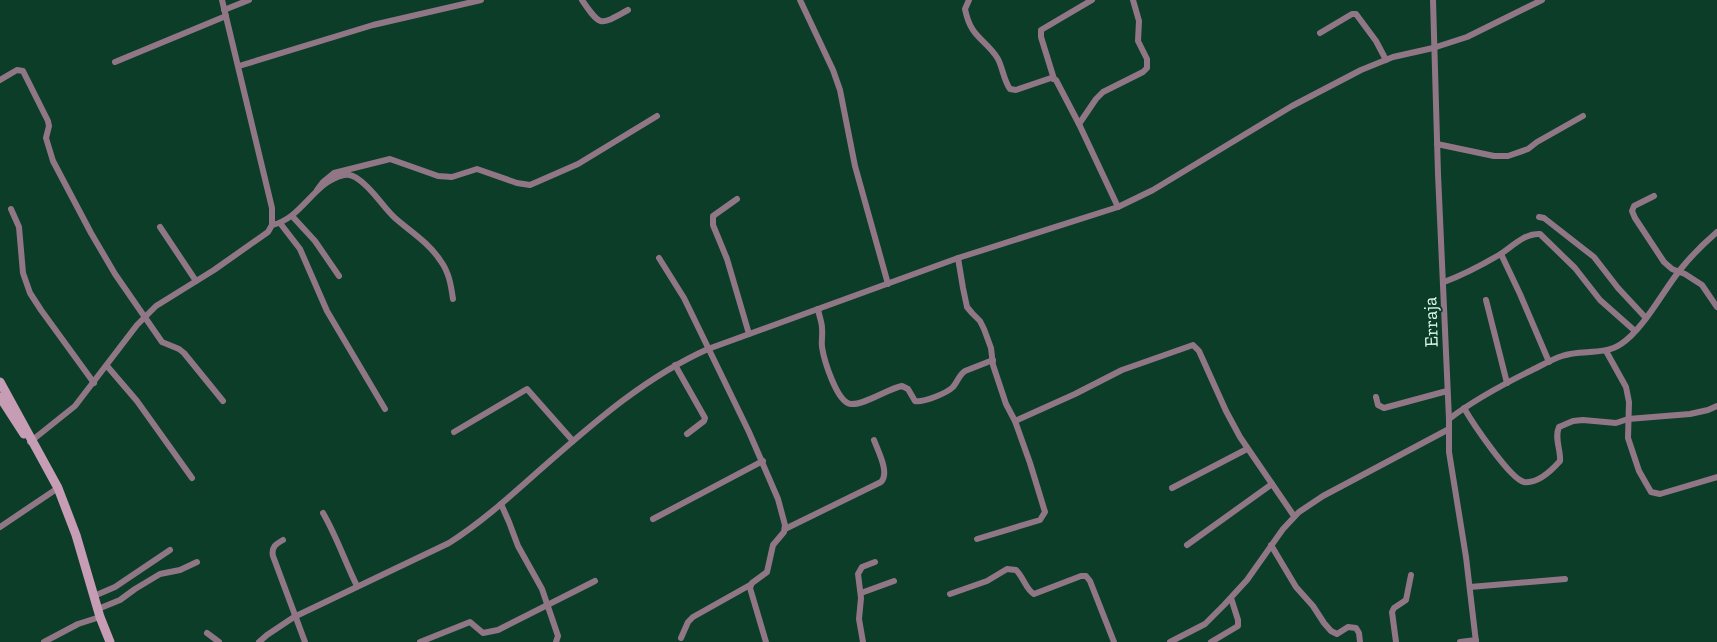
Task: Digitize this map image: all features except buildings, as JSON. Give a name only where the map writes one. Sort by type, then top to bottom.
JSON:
[{"type":"main road","points":[[0,382],[31,441]]},
{"type":"main road","points":[[0,397],[37,449],[58,488],[76,535],[99,613],[110,642]]},
{"type":"street","points":[[31,441],[75,406],[145,315],[167,298],[214,270],[268,232],[272,225],[272,208],[222,0]]},
{"type":"street","points":[[116,62],[225,13],[249,0]]},
{"type":"street","points":[[239,66],[373,25],[481,0]]},
{"type":"street","points":[[582,0],[602,22],[606,22],[628,10]]},
{"type":"street","points":[[800,0],[833,70],[840,90],[854,166],[888,284]]},
{"type":"street","points":[[969,0],[965,9],[971,28],[996,57],[1010,89],[1016,90],[1054,79]]},
{"type":"street","points":[[1092,0],[1041,30],[1041,37],[1054,79],[1080,124],[1118,207]]},
{"type":"street","points":[[1080,124],[1100,94],[1147,68],[1147,59],[1138,41],[1139,21],[1133,0]]},
{"type":"street","name":"Erraja","points":[[1433,0],[1433,48],[1444,282],[1449,452],[1462,524],[1476,641]]},
{"type":"street","points":[[259,642],[294,617],[448,543],[474,526],[636,390],[675,365],[708,349],[958,258],[1118,207],[1152,190],[1322,89],[1367,67],[1467,37],[1542,0]]},
{"type":"street","points":[[1320,33],[1352,14],[1356,14],[1376,41],[1386,60]]},
{"type":"street","points":[[0,80],[17,70],[23,71],[48,121],[46,142],[60,178],[90,233],[115,274],[162,342],[184,353],[223,400]]},
{"type":"street","points":[[318,190],[322,182],[334,173],[390,159],[438,176],[452,177],[477,168],[517,183],[530,185],[578,164],[657,116]]},
{"type":"street","points":[[1437,144],[1494,156],[1508,156],[1528,149],[1583,116]]},
{"type":"street","points":[[272,225],[280,224],[292,216],[318,190],[334,180],[346,175],[356,177],[389,212],[424,241],[440,260],[451,282],[453,300]]},
{"type":"street","points":[[1654,196],[1634,206],[1632,208],[1633,214],[1664,262],[1672,269],[1679,271],[1702,285],[1717,307]]},
{"type":"street","points":[[737,199],[713,216],[712,225],[727,259],[749,334]]},
{"type":"street","points":[[11,208],[20,228],[23,273],[30,293],[94,383]]},
{"type":"street","points":[[292,216],[315,241],[339,276]]},
{"type":"street","points":[[1539,217],[1544,218],[1594,256],[1618,288],[1646,317]]},
{"type":"street","points":[[280,224],[300,250],[330,317],[385,409]]},
{"type":"street","points":[[160,227],[196,281]]},
{"type":"street","points":[[1449,419],[1485,394],[1549,362],[1570,354],[1606,351],[1622,344],[1646,317],[1693,253],[1717,232]]},
{"type":"street","points":[[1444,282],[1460,276],[1501,254],[1519,240],[1534,234],[1540,234],[1568,261],[1600,300],[1634,331]]},
{"type":"street","points":[[1501,254],[1549,362]]},
{"type":"street","points":[[659,258],[684,298],[763,462],[778,499],[785,529]]},
{"type":"street","points":[[958,258],[967,307],[982,325],[991,348],[1006,404],[1015,422],[1044,504],[1044,515],[1040,520],[977,539]]},
{"type":"street","points":[[1486,300],[1507,383]]},
{"type":"street","points":[[818,310],[822,325],[822,349],[827,367],[843,399],[852,404],[902,386],[908,389],[915,401],[925,401],[949,390],[954,386],[961,373],[993,360]]},
{"type":"street","points":[[1015,422],[1122,370],[1193,345],[1198,348],[1226,411],[1247,449],[1294,516]]},
{"type":"street","points":[[1606,351],[1626,387],[1629,402],[1628,438],[1635,463],[1651,492],[1660,494],[1717,476]]},
{"type":"street","points":[[675,365],[705,418],[704,421],[687,434]]},
{"type":"street","points":[[107,366],[138,401],[192,478]]},
{"type":"street","points":[[454,432],[527,389],[573,441]]},
{"type":"street","points":[[1376,397],[1378,405],[1384,408],[1447,391]]},
{"type":"street","points":[[1464,408],[1506,467],[1518,479],[1525,482],[1533,481],[1543,476],[1560,461],[1561,452],[1557,436],[1559,427],[1573,421],[1616,423],[1628,419],[1690,414],[1717,406]]},
{"type":"street","points":[[1170,642],[1205,624],[1231,598],[1247,580],[1294,516],[1323,496],[1448,429]]},
{"type":"street","points":[[681,638],[688,622],[693,617],[750,585],[767,572],[774,545],[785,529],[881,482],[885,472],[874,440]]},
{"type":"street","points":[[1172,488],[1247,449]]},
{"type":"street","points":[[653,519],[763,462]]},
{"type":"street","points":[[1187,546],[1272,484]]},
{"type":"street","points":[[0,527],[58,488]]},
{"type":"street","points":[[501,504],[518,546],[542,589],[548,604],[558,636],[556,642]]},
{"type":"street","points":[[323,513],[335,533],[344,559],[357,586]]},
{"type":"street","points":[[283,540],[274,546],[272,552],[294,617],[305,642]]},
{"type":"street","points":[[1271,545],[1296,587],[1331,631],[1340,633],[1354,627],[1358,631],[1360,642]]},
{"type":"street","points":[[94,596],[115,587],[170,550]]},
{"type":"street","points":[[44,642],[99,613],[160,574],[180,570],[197,562]]},
{"type":"street","points":[[862,642],[859,619],[861,593],[858,580],[859,569],[875,562]]},
{"type":"street","points":[[950,594],[987,581],[1007,569],[1016,570],[1024,579],[1030,592],[1034,594],[1081,576],[1086,576],[1090,581],[1113,642]]},
{"type":"street","points":[[1396,642],[1392,612],[1394,608],[1406,600],[1411,575]]},
{"type":"street","points":[[1470,587],[1565,579]]},
{"type":"street","points":[[420,642],[470,622],[482,633],[491,633],[517,622],[548,604],[595,581]]},
{"type":"street","points":[[861,593],[894,581]]},
{"type":"street","points":[[750,585],[750,592],[766,642]]},
{"type":"street","points":[[1211,642],[1238,626],[1231,598]]},
{"type":"street","points":[[207,633],[219,642]]},
{"type":"street","points":[[1460,642],[1476,641]]}]
